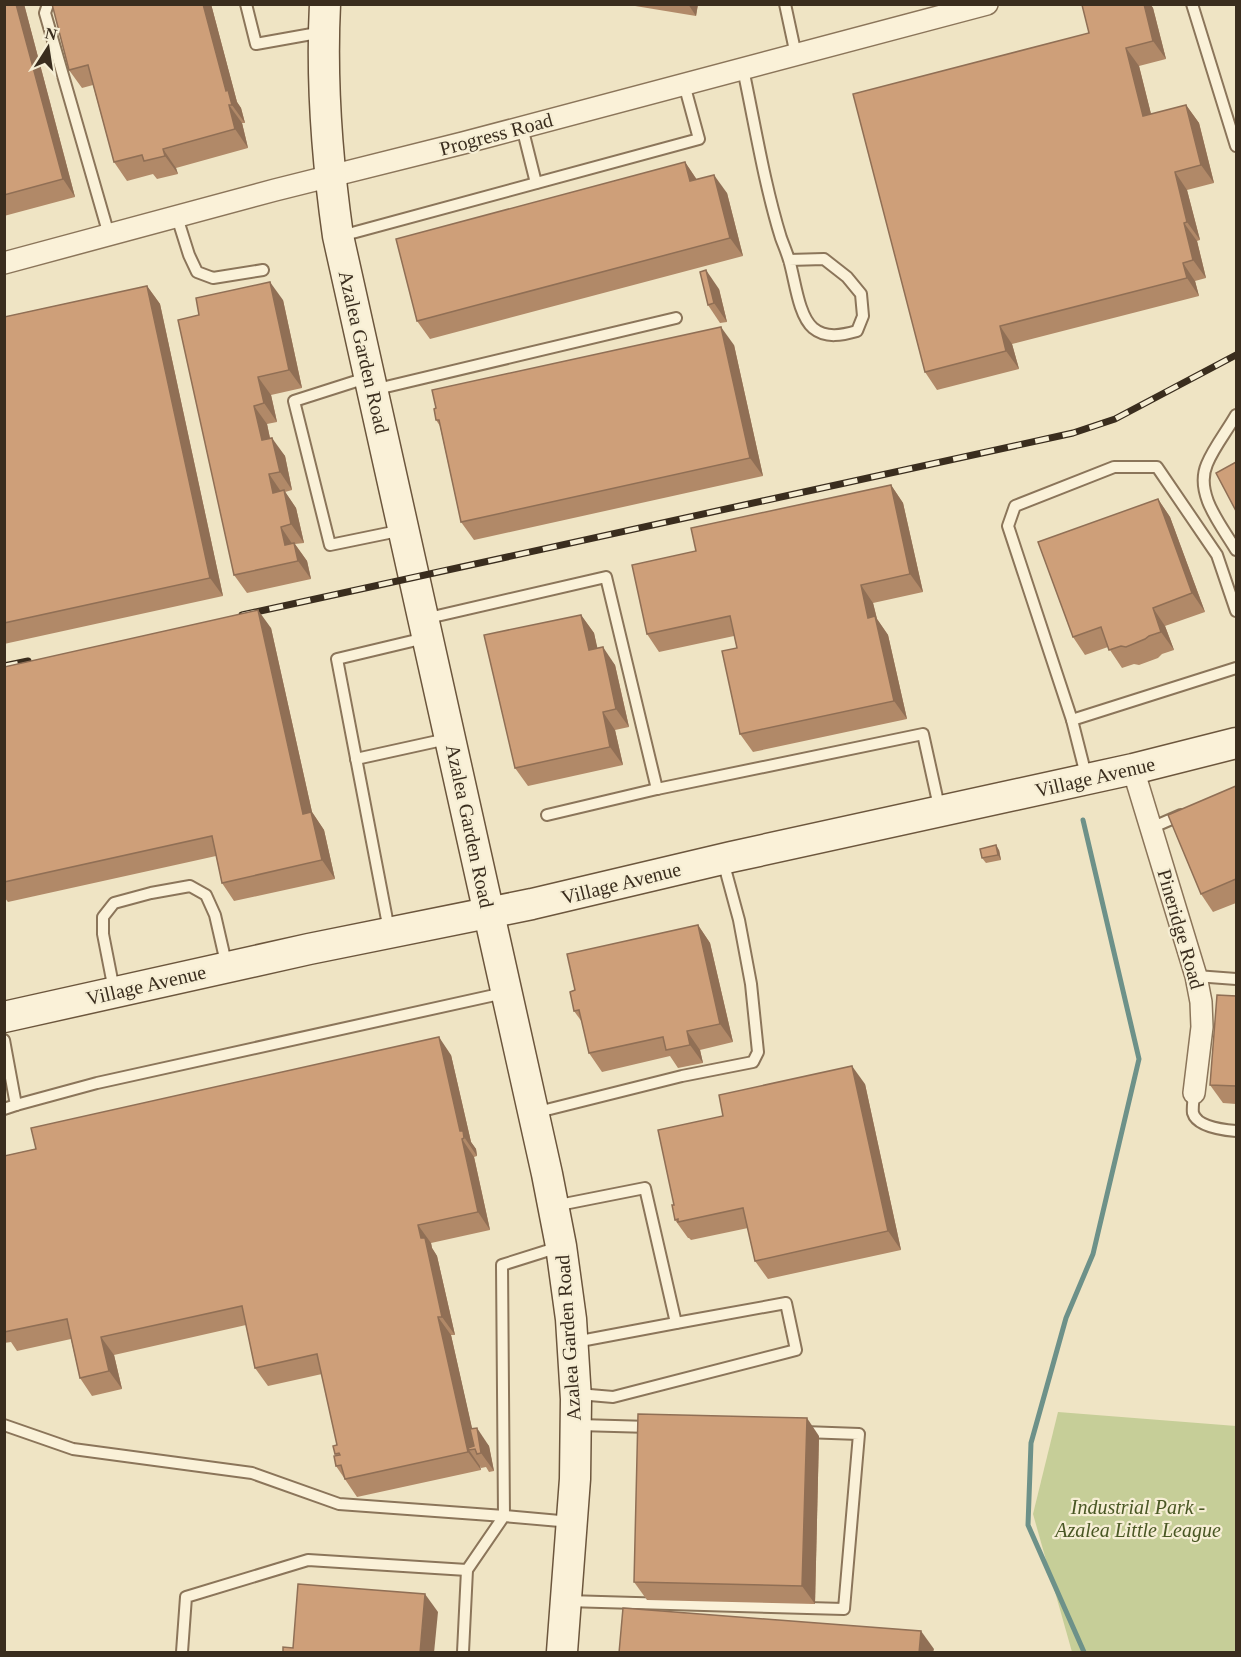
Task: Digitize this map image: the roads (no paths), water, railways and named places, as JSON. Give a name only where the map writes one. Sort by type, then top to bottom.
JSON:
[{"type":"main road","name":"Azalea Garden Road","points":[[324,18],[324,100],[329,177],[338,236],[561,1246],[573,1342],[576,1425],[575,1479],[562,1653]]},
{"type":"main road","name":"Village Avenue","points":[[4,1017],[309,949],[532,904],[723,859],[1133,769],[1236,743]]},
{"type":"street","name":"Progress Road","points":[[4,263],[796,55],[955,9],[987,4]]},
{"type":"street","name":"Pineridge Road","points":[[1133,769],[1196,976],[1201,1002],[1202,1028],[1194,1093]]},
{"type":"lane","points":[[48,4],[45,13],[109,235]]},
{"type":"lane","points":[[246,4],[256,44],[324,18]]},
{"type":"lane","points":[[785,4],[796,55]]},
{"type":"lane","points":[[1192,4],[1236,146]]},
{"type":"lane","points":[[743,69],[768,187],[805,317],[814,329],[827,335],[841,336],[857,331],[863,316],[861,294],[847,277],[824,259],[789,260]]},
{"type":"lane","points":[[338,236],[699,139],[684,84]]},
{"type":"lane","points":[[522,128],[536,183]]},
{"type":"lane","points":[[177,217],[197,272],[213,279],[263,270]]},
{"type":"lane","points":[[404,530],[330,545],[294,401],[676,318]]},
{"type":"lane","points":[[1236,415],[1206,465],[1203,484],[1207,501],[1236,550]]},
{"type":"lane","points":[[1087,779],[1072,720],[1008,526],[1015,506],[1114,467],[1157,467],[1217,555],[1236,611]]},
{"type":"lane","points":[[389,933],[337,659],[426,628],[606,577],[657,789]]},
{"type":"lane","points":[[1072,720],[1236,668]]},
{"type":"lane","points":[[547,815],[657,789],[923,734],[940,811]]},
{"type":"lane","points":[[356,759],[450,738]]},
{"type":"lane","points":[[1151,828],[1194,810]]},
{"type":"lane","points":[[533,1113],[682,1076],[753,1062],[758,1052],[751,984],[739,920],[723,859]]},
{"type":"lane","points":[[115,992],[103,934],[103,917],[114,903],[152,893],[190,886],[206,895],[215,915],[227,967]]},
{"type":"lane","points":[[1196,976],[1236,979]]},
{"type":"lane","points":[[4,1109],[97,1083],[506,992]]},
{"type":"lane","points":[[4,1040],[16,1105]]},
{"type":"lane","points":[[1194,1093],[1193,1112],[1197,1120],[1221,1130],[1236,1131]]},
{"type":"lane","points":[[554,1206],[645,1188],[676,1323]]},
{"type":"lane","points":[[463,1653],[467,1570],[504,1516],[502,1265],[561,1246]]},
{"type":"lane","points":[[573,1342],[786,1303],[796,1350],[613,1397],[575,1393]]},
{"type":"lane","points":[[4,1425],[73,1449],[252,1473],[339,1504],[572,1522]]},
{"type":"lane","points":[[576,1425],[659,1428]]},
{"type":"lane","points":[[566,1601],[844,1609],[860,1434],[789,1431]]},
{"type":"lane","points":[[182,1653],[186,1597],[308,1560],[467,1570]]},
{"type":"waterway","points":[[1083,820],[1139,1059],[1093,1254],[1066,1318],[1031,1443],[1028,1525],[1084,1652]]},
{"type":"railway","points":[[242,615],[1073,433],[1115,419],[1236,355]]},
{"type":"railway","points":[[4,666],[28,661]]},
{"type":"park label","name":"Industrial Park - Azalea Little League","points":[[1138,1518]]}]
